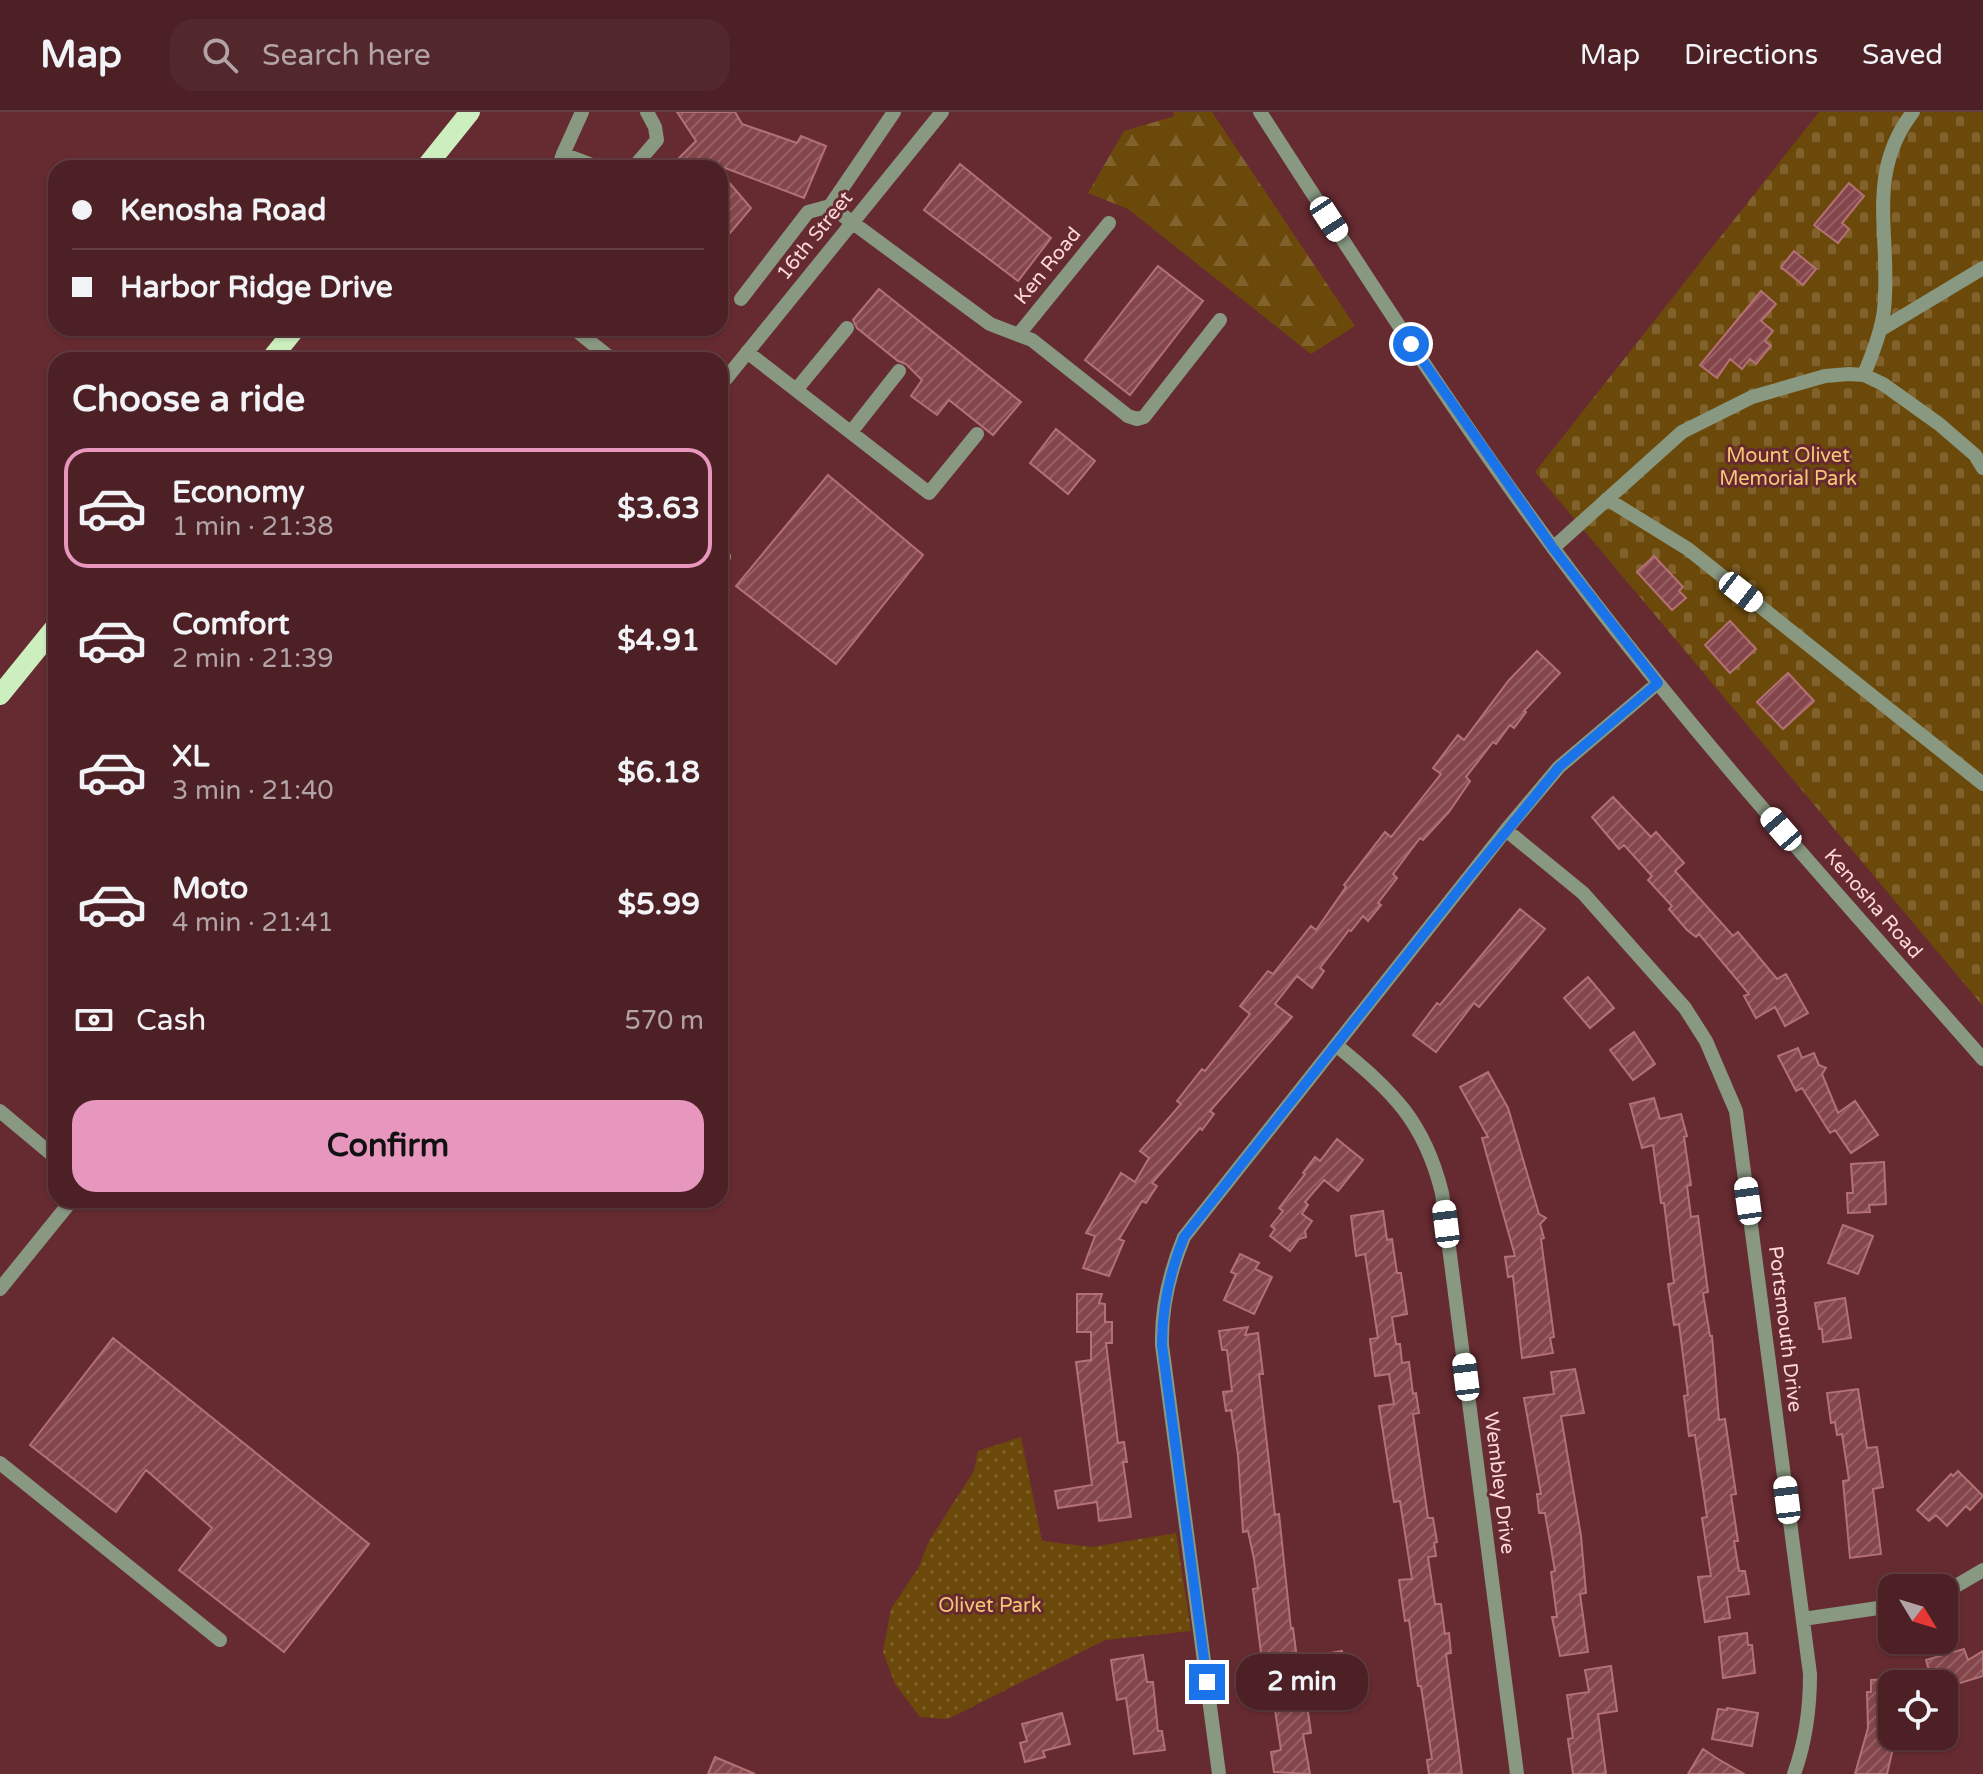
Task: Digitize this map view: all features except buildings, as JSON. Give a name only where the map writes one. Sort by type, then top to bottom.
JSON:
[{"type":"main road","points":[[431,160],[470,112]]},
{"type":"main road","points":[[276,352],[290,336]]},
{"type":"main road","points":[[0,695],[48,636]]},
{"type":"street","points":[[560,160],[582,112]]},
{"type":"street","points":[[640,160],[657,140],[655,127],[647,112]]},
{"type":"street","points":[[741,299],[808,212],[830,206],[894,112]]},
{"type":"street","name":"16th Street","points":[[728,376],[942,112]]},
{"type":"street","name":"Kenosha Road","points":[[1260,112],[1398,325],[1553,548],[1720,760],[1983,1059]]},
{"type":"street","points":[[1864,375],[1880,330],[1885,277],[1883,184],[1890,149],[1913,112]]},
{"type":"street","points":[[830,206],[990,324],[1041,346],[1128,416],[1137,419],[1144,417],[1220,320]]},
{"type":"street","name":"Ken Road","points":[[1019,334],[1109,223]]},
{"type":"street","points":[[1880,330],[1983,268]]},
{"type":"street","points":[[796,390],[847,328]]},
{"type":"street","points":[[583,336],[603,352]]},
{"type":"street","points":[[747,352],[929,493],[977,434]]},
{"type":"street","points":[[851,432],[899,371]]},
{"type":"street","points":[[1553,548],[1682,432],[1752,397],[1825,376],[1864,375],[1907,399],[1982,464]]},
{"type":"street","points":[[1607,499],[1688,549],[1983,784]]},
{"type":"street","points":[[1219,1774],[1162,1345],[1162,1324],[1174,1262],[1184,1237],[1559,767],[1658,683]]},
{"type":"street","name":"Portsmouth Drive","points":[[1506,830],[1583,893],[1685,1008],[1706,1041],[1736,1111],[1810,1674],[1810,1713],[1794,1774]]},
{"type":"street","name":"Wembley Drive","points":[[1336,1045],[1382,1083],[1408,1114],[1423,1137],[1436,1168],[1442,1193],[1517,1774]]},
{"type":"street","points":[[0,1111],[48,1151]]},
{"type":"street","points":[[0,1289],[66,1208]]},
{"type":"street","points":[[0,1463],[220,1640]]},
{"type":"street","points":[[1958,1585],[1983,1570]]},
{"type":"street","points":[[1803,1619],[1878,1608]]},
{"type":"green space","points":[[1173,112],[1212,112],[1355,326],[1311,354],[1128,209],[1088,193],[1124,131],[1175,116]]},
{"type":"green space","name":"Mount Olivet Memorial Park","points":[[1819,112],[1983,112],[1983,1006],[1535,472]]},
{"type":"green space","name":"Olivet Park","points":[[1021,1437],[1042,1541],[1092,1547],[1176,1533],[1191,1631],[1105,1640],[948,1719],[920,1717],[895,1684],[883,1652],[891,1609],[919,1567],[929,1541],[974,1471],[978,1451]]},
{"type":"route","points":[[1207,1682],[1162,1345],[1162,1324],[1174,1262],[1184,1237],[1559,767],[1658,683],[1553,548],[1411,344]]}]
